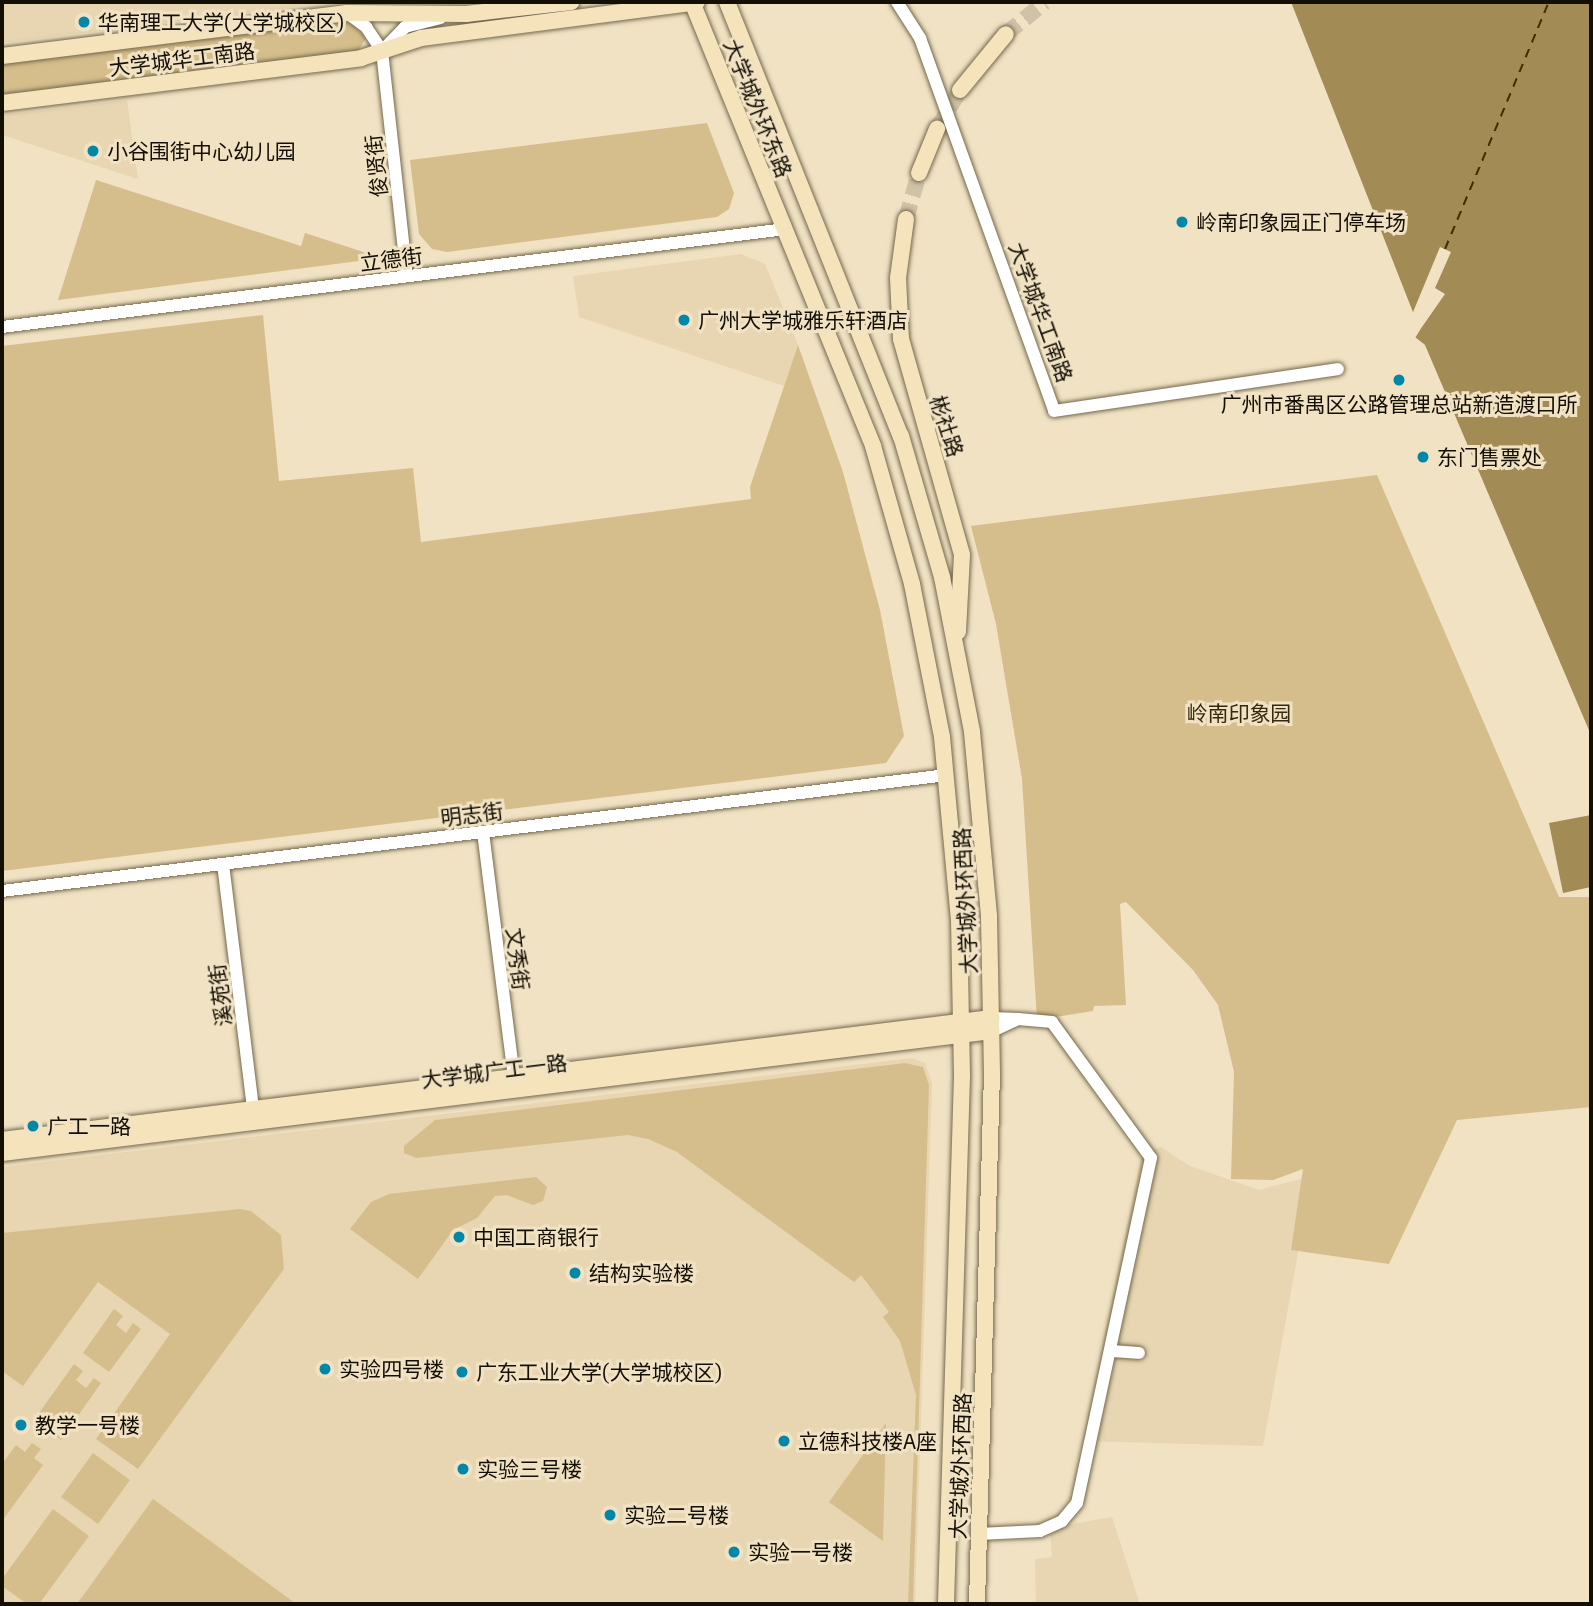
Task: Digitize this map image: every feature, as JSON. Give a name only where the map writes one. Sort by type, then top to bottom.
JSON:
[{"type":"main road","name":"大学城华工南路","points":[[2,56],[346,13],[466,14],[570,2]]},
{"type":"main road","name":"大学城外环东路","points":[[727,2],[818,220]]},
{"type":"main road","name":"大学城华工南路","points":[[2,103],[361,58],[421,38],[694,3]]},
{"type":"main road","name":"大学城外环东路","points":[[694,3],[786,229]]},
{"type":"main road","points":[[960,90],[1006,34]]},
{"type":"main road","points":[[919,173],[937,129]]},
{"type":"main road","name":"彬社路","points":[[906,219],[898,278],[901,339],[962,555],[956,645]]},
{"type":"main road","name":"大学城外环西路","points":[[818,220],[901,436],[956,645],[978,785],[990,945],[992,1025],[977,1604]]},
{"type":"main road","name":"大学城外环西路","points":[[786,229],[859,408],[891,505],[919,615],[947,775],[960,946],[962,1028],[946,1604]]},
{"type":"main road","points":[[960,946],[972,960],[984,957],[990,945]]},
{"type":"main road","name":"大学城广工一路","points":[[2,1140],[254,1115],[992,1025]]},
{"type":"main road","name":"大学城广工一路","points":[[2,1153],[254,1115]]},
{"type":"street","name":"大学城华工南路","points":[[897,2],[920,38],[1054,411],[1338,369]]},
{"type":"street","points":[[346,13],[366,27],[382,51],[405,27],[466,14]]},
{"type":"street","name":"俊贤街","points":[[382,51],[407,276]]},
{"type":"street","name":"立德街","points":[[2,327],[786,229]]},
{"type":"street","name":"明志街","points":[[2,891],[947,775]]},
{"type":"street","name":"文秀街","points":[[483,832],[514,1083]]},
{"type":"street","name":"溪苑街","points":[[223,864],[254,1115]]},
{"type":"street","points":[[979,1534],[1040,1531],[1062,1521],[1077,1503],[1151,1158],[1052,1022],[1018,1019],[992,1025]]},
{"type":"street","points":[[1111,1351],[1139,1353]]},
{"type":"shaded area","name":"华南理工大学(大学城校区)","points":[[2,2],[332,2],[2,43]]},
{"type":"shaded area","points":[[1291,2],[1591,2],[1591,735],[1425,345],[1415,338],[1420,330]]},
{"type":"shaded area","name":"小谷围街中心幼儿园","points":[[127,100],[138,179],[2,135],[2,115]]},
{"type":"shaded area","name":"广州大学城雅乐轩酒店","points":[[741,254],[765,264],[798,345],[784,386],[579,317],[573,276]]},
{"type":"shaded area","points":[[1591,815],[1591,887],[1563,893],[1549,823]]},
{"type":"shaded area","name":"广东工业大学(大学城校区)","points":[[912,1058],[925,1063],[932,1083],[915,1604],[2,1604],[2,1167]]},
{"type":"shaded area","points":[[1161,1147],[1190,1166],[1259,1190],[1312,1176],[1263,1446],[1083,1441],[1142,1153]]},
{"type":"shaded area","points":[[1112,1517],[1140,1604],[1036,1604],[1035,1559],[1052,1557],[1050,1528]]},
{"type":"green space","points":[[341,21],[353,24],[366,38],[357,53],[2,99],[2,60]]},
{"type":"green space","points":[[707,123],[734,193],[729,209],[717,217],[447,252],[432,249],[419,234],[410,160]]},
{"type":"green space","points":[[96,180],[301,246],[305,233],[382,258],[58,300]]},
{"type":"green space","points":[[263,315],[279,481],[413,468],[421,542],[751,499],[750,487],[798,345],[843,472],[880,610],[904,736],[886,763],[2,871],[2,346]]},
{"type":"green space","name":"岭南印象园","points":[[1377,475],[1559,897],[1591,897],[1591,1107],[1457,1120],[1389,1264],[1291,1250],[1303,1169],[1273,1180],[1231,1179],[1234,1072],[1218,1005],[1193,970],[1126,902],[1120,904],[1126,1005],[1094,1006],[1093,1011],[1037,1020],[1022,779],[996,624],[971,526]]},
{"type":"green space","points":[[905,1063],[923,1067],[929,1085],[913,1604],[908,1604],[916,1395],[900,1341],[883,1317],[889,1312],[861,1275],[854,1282],[677,1152],[648,1139],[628,1135],[416,1158],[404,1153],[404,1146],[435,1120]]},
{"type":"green space","points":[[536,1177],[547,1187],[543,1201],[533,1205],[507,1195],[495,1196],[477,1218],[453,1230],[418,1279],[350,1229],[371,1202],[389,1194]]},
{"type":"green space","points":[[240,1209],[251,1211],[281,1235],[284,1269],[138,1469],[96,1439],[170,1334],[98,1282],[23,1386],[2,1371],[2,1233]]},
{"type":"green space","points":[[114,1309],[123,1316],[116,1325],[126,1333],[133,1323],[141,1329],[109,1372],[83,1353]]},
{"type":"green space","points":[[74,1364],[83,1371],[76,1380],[86,1388],[94,1378],[101,1383],[61,1440],[34,1420]]},
{"type":"green space","points":[[886,1423],[883,1541],[829,1502]]},
{"type":"green space","points":[[32,1443],[41,1449],[34,1458],[43,1465],[2,1521],[2,1464],[16,1445],[25,1452]]},
{"type":"green space","points":[[93,1453],[130,1480],[98,1524],[61,1497]]},
{"type":"green space","points":[[153,1499],[295,1603],[77,1604]]},
{"type":"green space","points":[[53,1509],[89,1536],[39,1604],[27,1604],[2,1586],[2,1579]]},
{"type":"pier","points":[[1440,247],[1451,252],[1435,288],[1445,294],[1415,337],[1425,345],[1423,348],[1412,339],[1416,330],[1411,317]]},
{"type":"ferry route","points":[[1445,249],[1549,2]]},
{"type":"tunnel","points":[[1006,34],[1045,2]]},
{"type":"tunnel","points":[[937,129],[960,90]]},
{"type":"tunnel","points":[[906,219],[919,173]]},
{"type":"place","name":"华南理工大学(大学城校区)","points":[[84,22]]},
{"type":"place","name":"小谷围街中心幼儿园","points":[[93,151]]},
{"type":"place","name":"岭南印象园正门停车场","points":[[1182,222]]},
{"type":"place","name":"广州大学城雅乐轩酒店","points":[[684,320]]},
{"type":"place","name":"广州市番禺区公路管理总站新造渡口所","points":[[1399,380]]},
{"type":"place","name":"东门售票处","points":[[1423,457]]},
{"type":"place","name":"广工一路","points":[[33,1126]]},
{"type":"place","name":"中国工商银行","points":[[459,1237]]},
{"type":"place","name":"结构实验楼","points":[[575,1273]]},
{"type":"place","name":"实验四号楼","points":[[325,1369]]},
{"type":"place","name":"广东工业大学(大学城校区)","points":[[462,1372]]},
{"type":"place","name":"教学一号楼","points":[[21,1425]]},
{"type":"place","name":"立德科技楼A座","points":[[784,1441]]},
{"type":"place","name":"实验三号楼","points":[[463,1469]]},
{"type":"place","name":"实验二号楼","points":[[610,1515]]},
{"type":"place","name":"实验一号楼","points":[[734,1552]]}]
